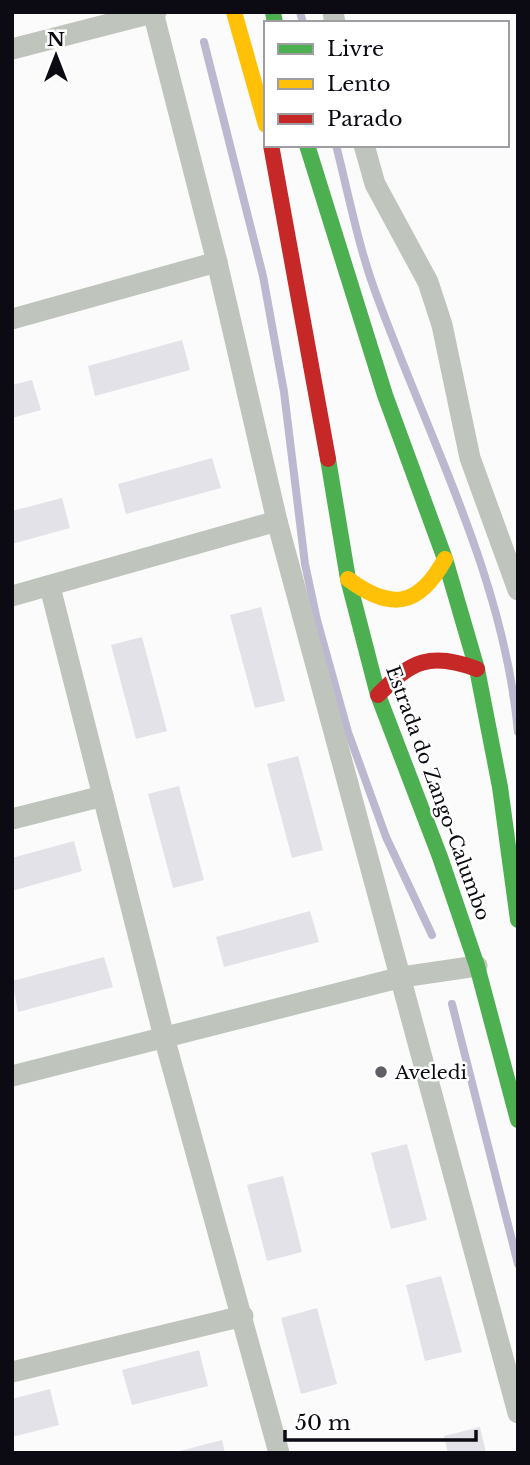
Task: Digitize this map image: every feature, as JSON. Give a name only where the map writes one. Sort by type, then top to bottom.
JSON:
[{"type":"main road","points":[[234,12],[264,118]]},
{"type":"main road","name":"Estrada do Zango-Calumbo","points":[[271,147],[292,250],[348,579],[378,695],[440,858],[477,966],[518,1121]]},
{"type":"main road","points":[[308,147],[385,395],[445,559],[477,669],[500,786],[518,920]]},
{"type":"main road","points":[[348,579],[366,595],[385,601],[406,601],[424,591],[437,577],[445,559]]},
{"type":"main road","points":[[378,695],[401,670],[425,659],[453,659],[477,669]]},
{"type":"street","points":[[12,48],[154,13],[217,262],[277,521],[518,1413]]},
{"type":"street","points":[[365,147],[375,184],[428,282],[442,326],[470,458],[518,590]]},
{"type":"street","points":[[12,319],[217,262]]},
{"type":"street","points":[[12,596],[277,521]]},
{"type":"street","points":[[50,587],[164,1037],[279,1453]]},
{"type":"street","points":[[12,819],[103,796]]},
{"type":"street","points":[[12,1076],[402,977],[477,966]]},
{"type":"street","points":[[12,1372],[243,1316]]},
{"type":"building","points":[[182,340],[190,370],[95,396],[88,366]]},
{"type":"building","points":[[32,380],[41,410],[12,418],[12,385]]},
{"type":"building","points":[[212,458],[221,488],[126,514],[118,484]]},
{"type":"building","points":[[62,498],[70,528],[12,544],[12,511]]},
{"type":"building","points":[[261,607],[285,701],[255,708],[230,615]]},
{"type":"building","points":[[142,637],[167,731],[136,739],[111,645]]},
{"type":"building","points":[[298,756],[323,850],[292,858],[267,764]]},
{"type":"building","points":[[179,786],[204,880],[173,888],[148,794]]},
{"type":"building","points":[[74,841],[82,871],[12,891],[12,858]]},
{"type":"building","points":[[310,911],[319,942],[224,967],[216,937]]},
{"type":"building","points":[[104,957],[113,987],[18,1012],[12,981]]},
{"type":"building","points":[[407,1144],[427,1220],[391,1229],[371,1153]]},
{"type":"building","points":[[283,1176],[302,1252],[267,1261],[247,1185]]},
{"type":"building","points":[[441,1276],[462,1352],[425,1361],[406,1285]]},
{"type":"building","points":[[317,1308],[337,1384],[301,1394],[281,1318]]},
{"type":"building","points":[[199,1350],[208,1386],[132,1405],[122,1370]]},
{"type":"building","points":[[50,1389],[59,1425],[12,1437],[12,1399]]},
{"type":"building","points":[[480,1427],[486,1453],[448,1453],[444,1436]]},
{"type":"building","points":[[222,1440],[225,1453],[176,1453],[176,1452]]},
{"type":"waterway","points":[[300,12],[302,21]]},
{"type":"waterway","points":[[204,42],[263,276],[284,392],[305,564],[317,620],[348,732],[386,837],[432,935]]},
{"type":"waterway","points":[[336,147],[371,280],[481,565],[498,620],[510,675],[518,732]]},
{"type":"waterway","points":[[452,1004],[518,1264]]},
{"type":"traffic: fast","points":[[273,12],[275,21]]},
{"type":"traffic: fast","points":[[308,147],[385,395],[445,559],[477,669],[500,787],[518,920]]},
{"type":"traffic: fast","points":[[328,459],[348,579],[378,695],[440,857],[477,966],[518,1120]]},
{"type":"traffic: slow","points":[[234,12],[264,118]]},
{"type":"traffic: slow","points":[[348,579],[378,596],[403,599],[425,587],[445,559]]},
{"type":"traffic: jam","points":[[271,147],[328,459]]},
{"type":"traffic: jam","points":[[378,695],[401,674],[423,663],[446,661],[477,669]]},
{"type":"place","name":"Aveledi","points":[[381,1072]]}]
